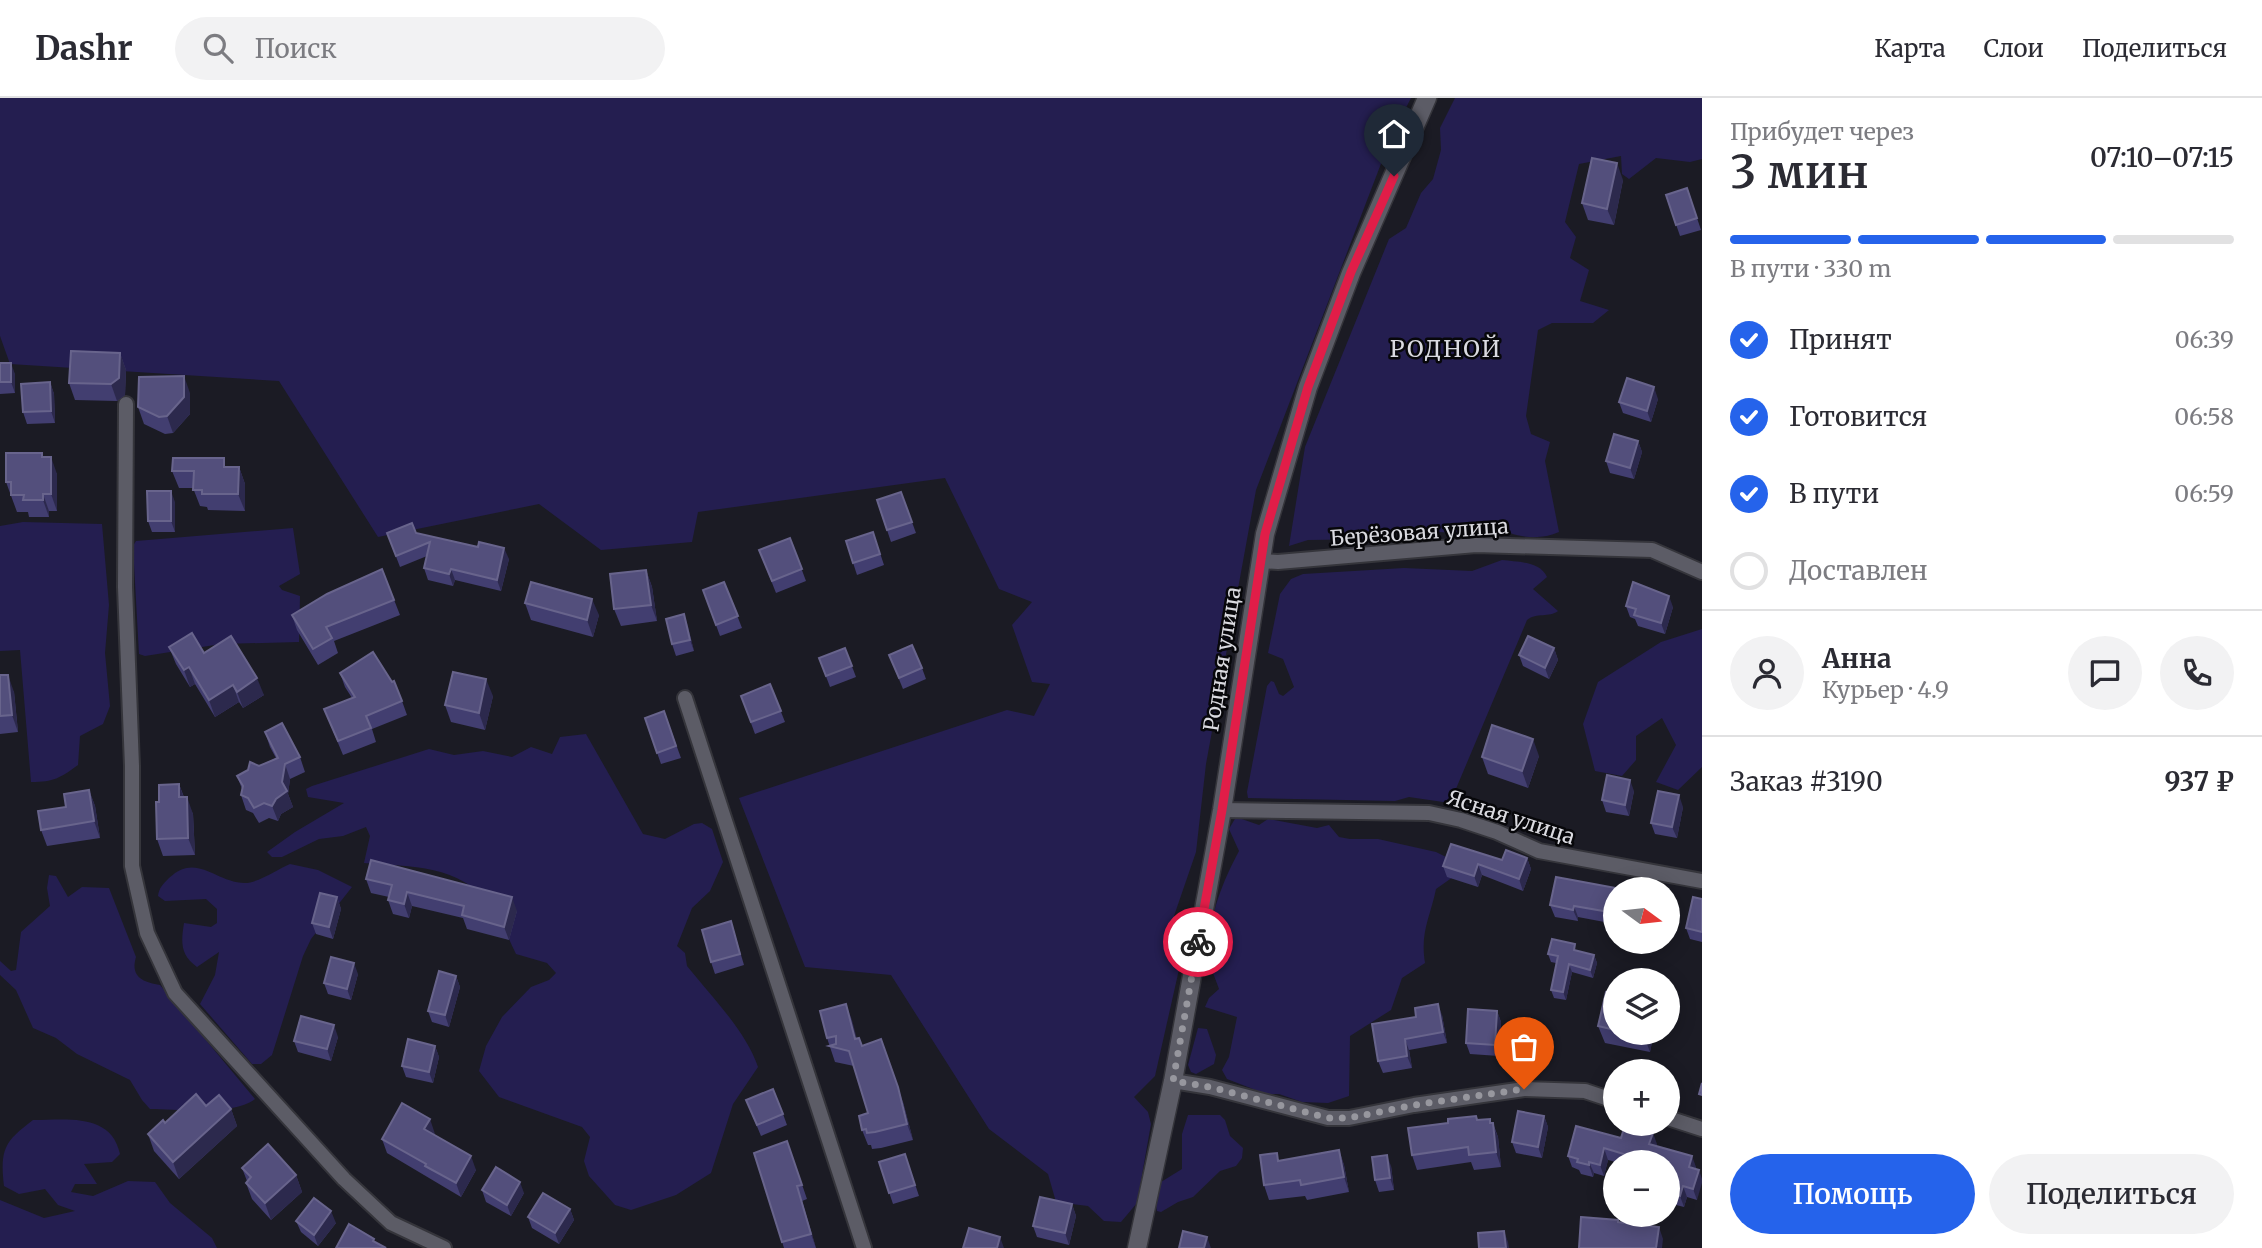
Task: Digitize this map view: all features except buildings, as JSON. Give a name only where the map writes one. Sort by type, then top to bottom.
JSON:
[{"type":"street","name":"Родная улица","points":[[1137,1248],[1173,1081],[1222,810],[1265,534],[1308,387],[1351,272],[1427,98]]},
{"type":"street","points":[[126,404],[125,574],[132,766],[132,866],[147,933],[175,993],[344,1180],[391,1223],[444,1248]]},
{"type":"street","name":"Берёзовая улица","points":[[1260,561],[1278,562],[1476,545],[1652,550],[1702,572]]},
{"type":"street","points":[[685,698],[864,1248]]},
{"type":"street","name":"Ясная улица","points":[[1222,810],[1429,813],[1497,832],[1539,851],[1702,881]]},
{"type":"street","points":[[1173,1081],[1210,1087],[1328,1118],[1349,1118],[1414,1105],[1524,1089],[1585,1091],[1603,1097]]},
{"type":"street","points":[[1680,1122],[1702,1129]]},
{"type":"shaded area","points":[[0,98],[1411,98],[1392,135],[1256,490],[1206,764],[1196,852],[1174,916],[1180,965],[1155,1076],[1134,1097],[1148,1112],[1151,1124],[1137,1203],[1121,1222],[1104,1221],[1088,1206],[1056,1202],[1048,1174],[989,1129],[891,975],[805,967],[739,798],[1007,710],[1034,716],[1050,684],[1032,682],[1012,625],[1032,602],[999,589],[945,478],[698,512],[692,542],[601,550],[539,504],[378,537],[279,381],[10,364],[0,336]]},
{"type":"shaded area","points":[[1455,98],[1702,98],[1702,159],[1690,162],[1656,158],[1629,179],[1622,174],[1621,156],[1579,164],[1565,222],[1576,237],[1570,258],[1589,270],[1580,301],[1609,310],[1593,323],[1552,323],[1538,330],[1526,416],[1531,434],[1550,442],[1545,461],[1559,532],[1543,537],[1526,537],[1495,525],[1469,533],[1402,531],[1374,539],[1308,540],[1289,546],[1305,447],[1389,239],[1406,228],[1421,193],[1433,179],[1441,150],[1440,128]]},
{"type":"shaded area","points":[[23,522],[102,524],[109,605],[105,653],[110,706],[103,724],[80,736],[78,765],[56,778],[39,782],[31,782],[20,650],[0,651],[0,526]]},
{"type":"shaded area","points":[[293,528],[300,574],[279,586],[282,590],[300,596],[299,642],[221,644],[145,656],[139,654],[133,546],[136,541]]},
{"type":"shaded area","points":[[1502,560],[1528,563],[1544,572],[1547,577],[1533,589],[1558,611],[1527,620],[1450,803],[1409,797],[1395,801],[1248,798],[1267,686],[1271,681],[1274,682],[1279,694],[1283,696],[1294,687],[1283,659],[1268,653],[1280,594],[1291,579],[1303,574],[1404,568],[1472,571]]},
{"type":"shaded area","points":[[1702,629],[1702,767],[1678,790],[1656,782],[1676,745],[1662,718],[1636,736],[1636,760],[1622,776],[1595,771],[1583,724],[1598,682],[1661,642]]},
{"type":"shaded area","points":[[586,734],[643,834],[665,839],[694,824],[702,823],[712,829],[723,862],[710,891],[692,908],[677,946],[685,953],[687,966],[737,1027],[758,1067],[733,1104],[711,1173],[676,1195],[631,1210],[615,1205],[589,1176],[584,1161],[590,1137],[582,1127],[499,1097],[479,1071],[486,1046],[502,1017],[531,987],[549,980],[556,973],[547,963],[516,954],[498,917],[479,892],[465,882],[433,870],[364,863],[370,836],[366,827],[343,836],[319,839],[282,857],[272,857],[267,852],[344,803],[308,797],[306,789],[312,786],[429,749],[454,755],[483,751],[512,757],[531,747],[552,754],[560,737]]},
{"type":"shaded area","points":[[1236,817],[1259,825],[1268,819],[1317,828],[1329,825],[1339,837],[1378,839],[1436,852],[1456,862],[1453,877],[1436,889],[1425,934],[1425,963],[1402,978],[1391,1010],[1350,1036],[1349,1096],[1328,1103],[1302,1102],[1279,1094],[1266,1094],[1227,1079],[1222,1070],[1229,1057],[1237,1017],[1205,1007],[1209,998],[1219,989],[1210,961],[1210,929],[1217,902],[1239,851],[1229,829]]},
{"type":"shaded area","points":[[290,864],[318,870],[352,887],[311,939],[303,956],[272,1055],[261,1064],[252,1064],[200,1004],[215,975],[219,952],[197,967],[187,958],[183,948],[184,923],[211,927],[217,923],[217,909],[206,899],[165,901],[158,896],[169,878],[188,868],[206,870],[245,883]]},
{"type":"shaded area","points":[[49,875],[56,876],[68,897],[82,887],[109,888],[136,957],[136,974],[143,980],[160,985],[255,1099],[233,1108],[219,1110],[150,1109],[130,1080],[77,1054],[56,1038],[33,1028],[16,990],[0,975],[0,961],[11,971],[16,970],[21,932],[50,906],[47,888]]},
{"type":"shaded area","points":[[1198,1028],[1207,1029],[1216,1055],[1214,1064],[1196,1074],[1191,1072],[1188,1065]]},
{"type":"shaded area","points":[[1188,1115],[1220,1115],[1225,1120],[1230,1136],[1243,1148],[1242,1158],[1236,1166],[1220,1171],[1193,1197],[1161,1212],[1157,1211],[1155,1201],[1161,1182],[1182,1169],[1182,1134]]},
{"type":"shaded area","points":[[33,1120],[86,1121],[107,1131],[115,1140],[120,1154],[112,1162],[84,1164],[97,1184],[75,1184],[71,1192],[93,1196],[128,1181],[155,1182],[170,1203],[212,1238],[217,1248],[0,1248],[0,1200],[44,1218],[75,1211],[58,1205],[45,1189],[19,1194],[4,1186],[3,1163],[6,1147],[16,1134]]},
{"type":"way so far","points":[[1198,942],[1173,1081],[1210,1087],[1328,1118],[1349,1118],[1503,1090],[1524,1089]]},
{"type":"district","name":"РОДНОЙ","points":[[1446,348]]},
{"type":"route","points":[[1198,942],[1222,810],[1265,534],[1308,387],[1351,272],[1394,176]]}]
